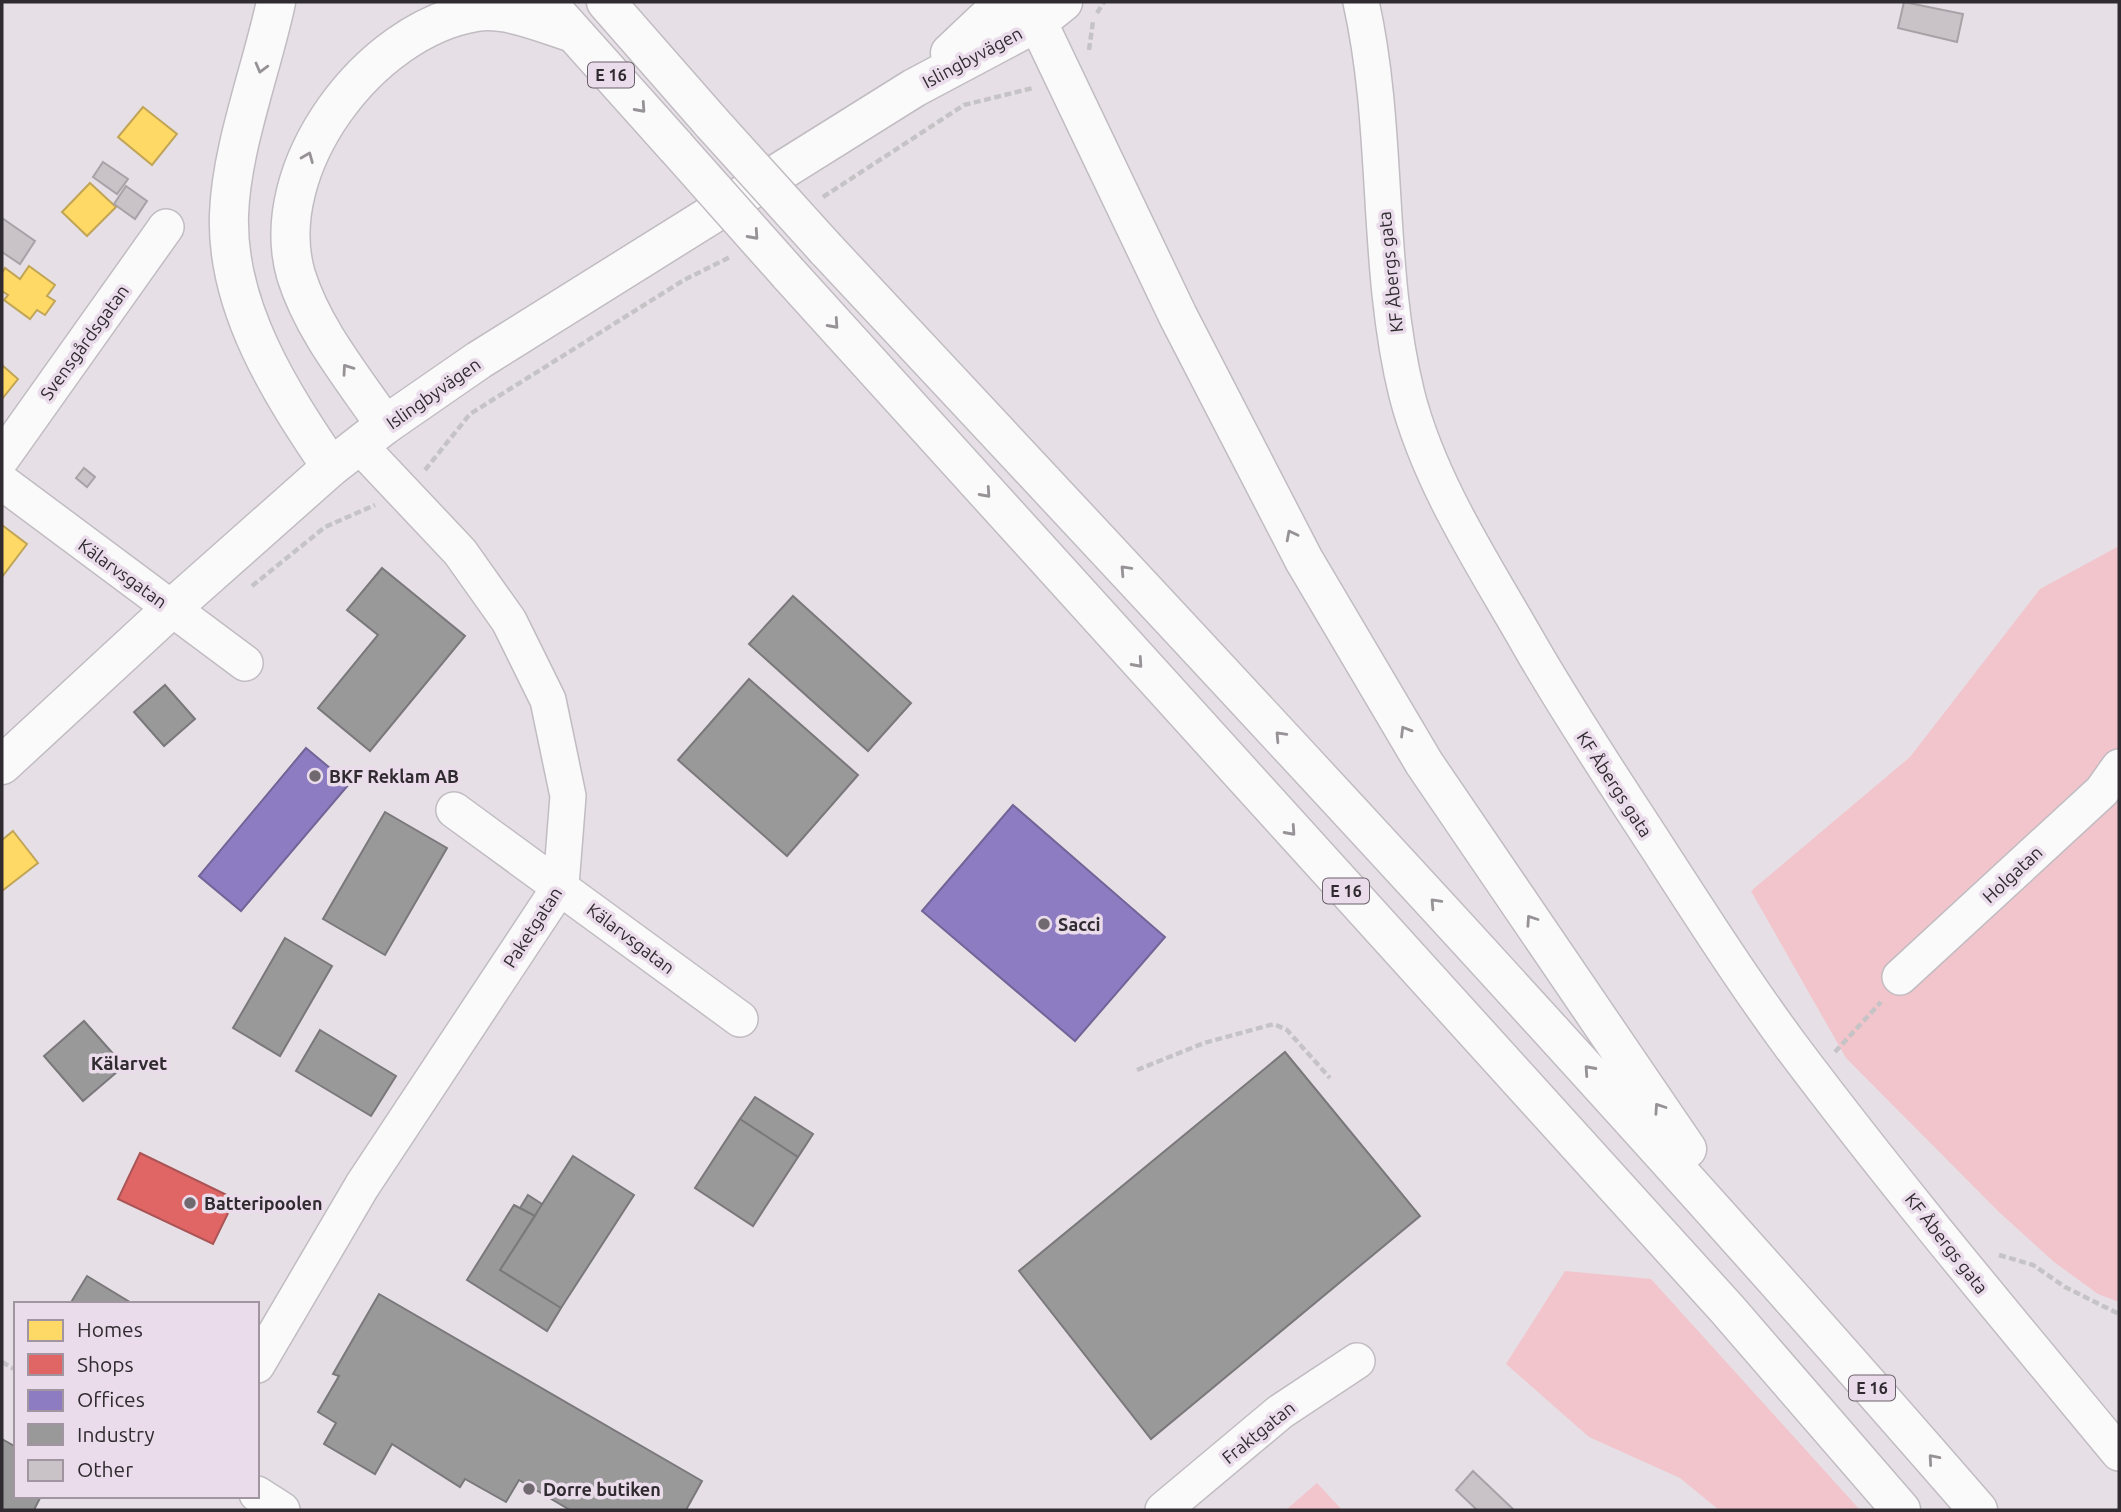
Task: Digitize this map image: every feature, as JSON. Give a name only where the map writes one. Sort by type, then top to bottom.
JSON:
[{"type":"main road","points":[[276,2],[235,173],[229,215],[234,270],[244,311],[266,360],[358,445]]},
{"type":"main road","name":"E 16","points":[[547,2],[1166,693],[1727,1309],[1901,1510]]},
{"type":"main road","name":"E 16","points":[[606,2],[826,249],[1537,1013],[1767,1266],[1978,1510]]},
{"type":"main road","name":"Islingbyvägen","points":[[914,88],[1004,2]]},
{"type":"main road","points":[[1043,8],[1178,316],[1304,560],[1424,763],[1767,1266]]},
{"type":"main road","name":"Islingbyvägen","points":[[2,765],[172,608],[358,445],[479,360],[1043,8]]},
{"type":"main road","points":[[358,445],[333,349],[311,310],[296,274],[291,213],[308,155],[321,127],[358,82],[417,34],[449,19],[478,11],[496,12],[574,33]]},
{"type":"street","name":"KF Åbergs gata","points":[[1361,2],[1371,62],[1395,327],[1408,397],[1424,444],[1479,558],[1563,704],[1720,945],[1791,1045],[1968,1272],[2119,1453]]},
{"type":"street","name":"Svensgårdsgatan","points":[[2,458],[166,227]]},
{"type":"street","name":"Paketgatan","points":[[259,1361],[362,1186],[561,885],[568,796],[548,700],[509,621],[460,552],[358,445]]},
{"type":"street","name":"Kälarvsgatan","points":[[2,482],[245,663]]},
{"type":"street","name":"Holgatan","points":[[1900,977],[2102,791],[2119,767]]},
{"type":"street","name":"Kälarvsgatan","points":[[454,810],[561,885],[740,1019]]},
{"type":"street","name":"Fraktgatan","points":[[1163,1510],[1280,1412],[1357,1361]]},
{"type":"street","points":[[259,1495],[282,1510]]},
{"type":"path","points":[[1827,1060],[1869,1018],[1900,977]]},
{"type":"path","points":[[1137,1070],[1204,1043],[1273,1024],[1287,1030],[1330,1078]]},
{"type":"path","points":[[1995,1254],[2033,1265],[2065,1287],[2119,1314]]},
{"type":"shaded area","points":[[2119,546],[2119,1302],[2098,1294],[2054,1262],[2000,1213],[1846,1058],[1751,891],[1910,757],[2040,589]]},
{"type":"shaded area","points":[[1565,1271],[1651,1279],[1860,1510],[1719,1510],[1680,1478],[1589,1437],[1506,1364]]},
{"type":"shaded area","points":[[1317,1483],[1342,1510],[1286,1510]]},
{"type":"building: Homes","points":[[143,107],[177,134],[152,165],[118,137]]},
{"type":"building: Homes","points":[[90,183],[116,207],[87,236],[62,212]]},
{"type":"building: Homes","points":[[29,266],[55,285],[47,296],[55,301],[45,315],[37,310],[30,319],[4,300],[8,295],[2,291],[2,273],[5,268],[20,279]]},
{"type":"building: Homes","points":[[2,365],[18,379],[2,399]]},
{"type":"building: Homes","points":[[2,525],[27,544],[2,577]]},
{"type":"building: Homes","points":[[13,831],[38,863],[2,891],[2,840]]},
{"type":"building: Shops","points":[[140,1153],[235,1199],[213,1244],[118,1199]]},
{"type":"building: Offices","points":[[306,748],[349,784],[241,911],[199,876]]},
{"type":"building: Offices","name":"Sacci","points":[[1013,805],[1165,937],[1075,1041],[922,911]]},
{"type":"building: Industry","points":[[382,568],[465,636],[370,751],[318,708],[378,635],[347,610]]},
{"type":"building: Industry","points":[[793,596],[911,703],[868,751],[749,644]]},
{"type":"building: Industry","points":[[749,679],[858,775],[787,856],[678,760]]},
{"type":"building: Industry","points":[[165,685],[195,719],[164,746],[134,712]]},
{"type":"building: Industry","points":[[385,812],[447,848],[385,955],[323,919]]},
{"type":"building: Industry","points":[[285,938],[332,966],[280,1056],[233,1028]]},
{"type":"building: Industry","points":[[84,1021],[124,1066],[83,1101],[44,1056]]},
{"type":"building: Industry","points":[[320,1030],[396,1076],[371,1116],[296,1071]]},
{"type":"building: Industry","points":[[1285,1052],[1420,1216],[1151,1439],[1019,1271]]},
{"type":"building: Industry","points":[[755,1097],[813,1134],[798,1157],[740,1119]]},
{"type":"building: Industry","points":[[740,1119],[798,1157],[753,1226],[695,1188]]},
{"type":"building: Industry","points":[[573,1156],[634,1195],[561,1308],[500,1270]]},
{"type":"building: Industry","points":[[528,1195],[542,1204],[535,1216],[520,1208]]},
{"type":"building: Industry","points":[[514,1205],[535,1216],[500,1270],[561,1308],[547,1331],[467,1280]]},
{"type":"building: Industry","points":[[87,1276],[130,1302],[71,1302]]},
{"type":"building: Industry","points":[[379,1294],[702,1481],[686,1510],[570,1510],[519,1480],[506,1502],[465,1479],[460,1487],[392,1444],[375,1474],[324,1444],[336,1423],[318,1412],[339,1376],[333,1374]]},
{"type":"building: Industry","points":[[2,1439],[14,1446],[14,1498],[40,1498],[34,1510],[2,1510]]},
{"type":"building: Other","points":[[1904,2],[1963,14],[1957,42],[1898,28]]},
{"type":"building: Other","points":[[103,162],[128,179],[117,194],[93,177]]},
{"type":"building: Other","points":[[126,186],[147,201],[135,219],[114,204]]},
{"type":"building: Other","points":[[2,218],[35,241],[20,264],[2,252]]},
{"type":"building: Other","points":[[84,468],[95,477],[87,487],[76,478]]},
{"type":"building: Other","points":[[1473,1471],[1514,1510],[1477,1510],[1456,1490]]},
{"type":"place","name":"BKF Reklam AB","points":[[315,776]]},
{"type":"place","name":"Sacci","points":[[1044,924]]},
{"type":"place","name":"Batteripoolen","points":[[190,1203]]},
{"type":"place","name":"Dorre butiken","points":[[529,1489]]},
{"type":"district","name":"Kälarvet","points":[[129,1063]]}]
